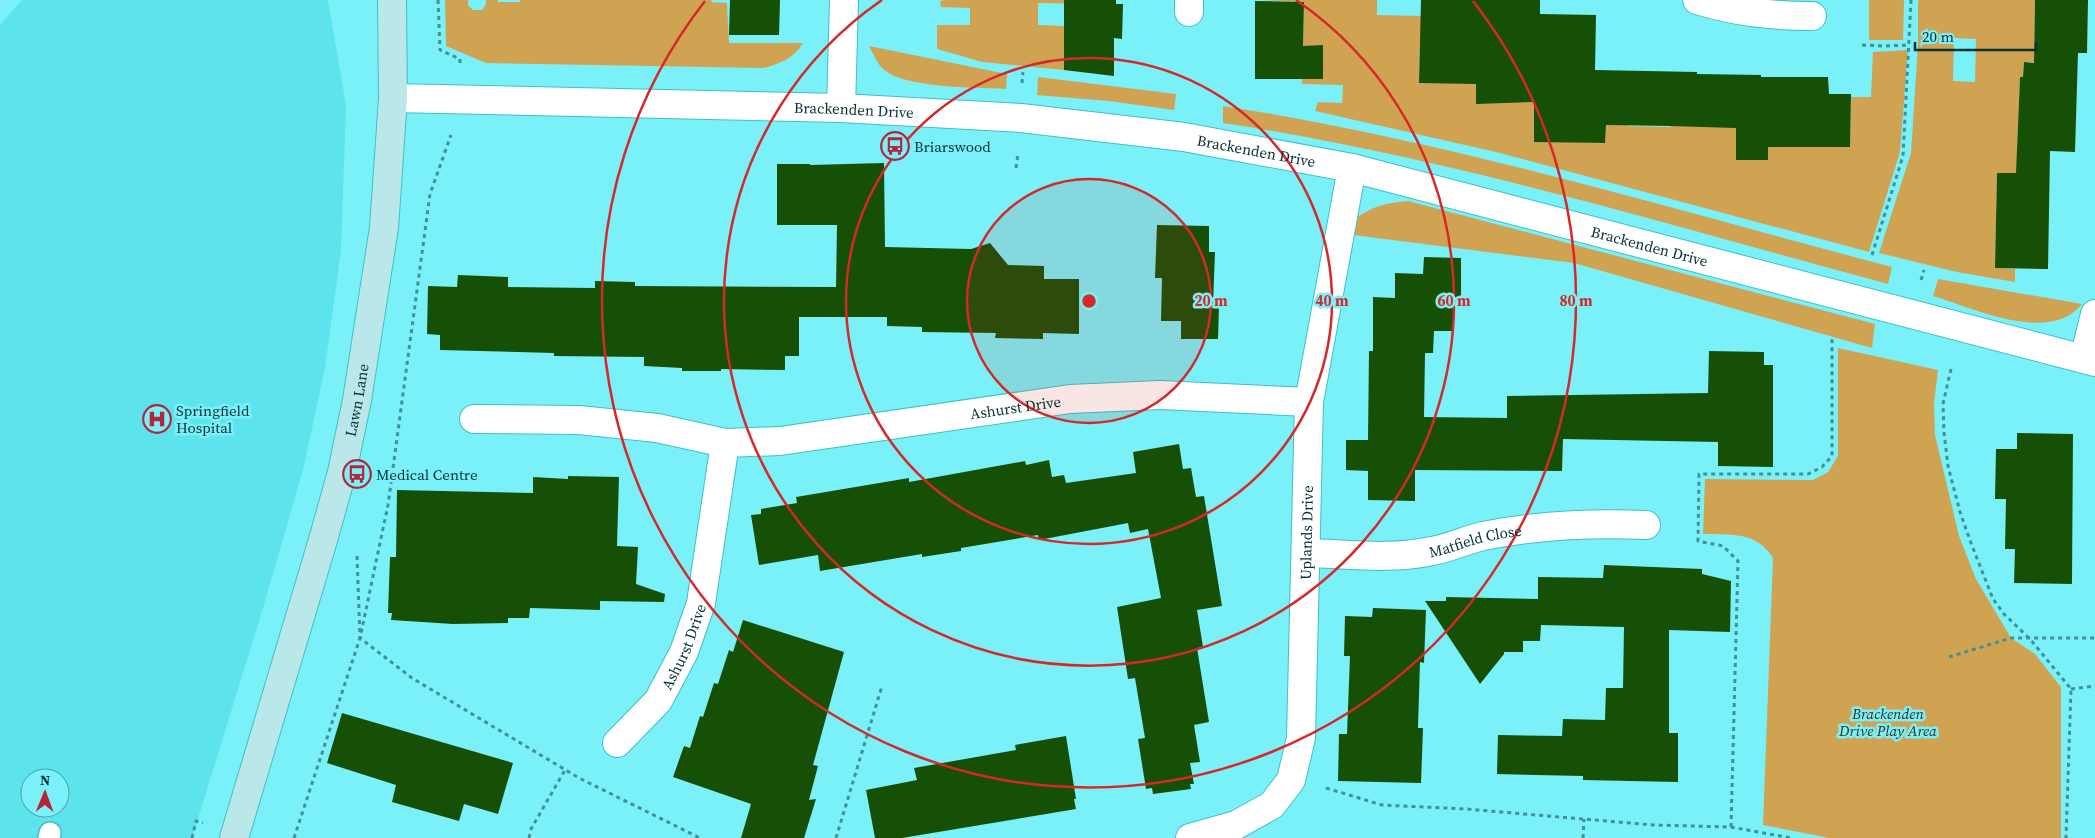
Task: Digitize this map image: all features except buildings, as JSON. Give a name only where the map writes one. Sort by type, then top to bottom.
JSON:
[{"type":"street","name":"Lawn Lane","points":[[377,0],[393,37]]},
{"type":"street","name":"Lawn Lane","points":[[234,838],[342,472],[357,400],[384,228],[393,98],[392,0]]},
{"type":"street","points":[[842,108],[844,0]]},
{"type":"street","points":[[1697,0],[1729,10],[1771,16],[1812,16]]},
{"type":"street","name":"Brackenden Drive","points":[[393,98],[842,108],[1021,118],[1184,137],[1352,168],[2089,360]]},
{"type":"street","name":"Uplands Drive","points":[[1190,838],[1236,825],[1251,817],[1272,805],[1292,780],[1301,738],[1308,402],[1352,168]]},
{"type":"street","points":[[2089,360],[2095,314]]},
{"type":"street","name":"Ashurst Drive","points":[[474,419],[579,420],[657,428],[725,443],[780,441],[1070,399],[1160,395],[1308,402]]},
{"type":"street","name":"Ashurst Drive","points":[[616,743],[658,701],[684,652],[701,603],[725,443]]},
{"type":"street","name":"Matfield Close","points":[[1306,553],[1386,556],[1431,552],[1481,536],[1541,526],[1598,523],[1646,525]]},
{"type":"path","points":[[294,838],[360,638],[388,505],[430,194],[464,99],[460,59],[440,50],[438,0]]},
{"type":"path","points":[[1872,255],[1903,156],[1911,0]]},
{"type":"path","points":[[1862,45],[1910,45]]},
{"type":"path","points":[[1731,827],[1738,561],[1723,546],[1698,541],[1699,474],[1808,474],[1822,467],[1832,456],[1832,338]]},
{"type":"path","points":[[1951,369],[1943,404],[1944,433],[1948,466],[1960,512],[1993,599],[2004,614],[2030,639],[2071,689],[2066,838]]},
{"type":"path","points":[[360,638],[412,678],[578,778],[700,838]]},
{"type":"path","points":[[1949,657],[2011,638],[2095,638]]},
{"type":"path","points":[[836,838],[882,686]]},
{"type":"path","points":[[2071,689],[2095,686]]},
{"type":"path","points":[[529,838],[532,829],[565,770]]},
{"type":"path","points":[[1322,786],[1382,805],[1466,809],[1653,825],[1731,827],[1791,838]]},
{"type":"path","points":[[1583,838],[1584,819]]},
{"type":"shaded area","name":"Springfield Hospital","points":[[22,0],[328,0],[346,105],[341,250],[325,368],[303,470],[263,608],[192,838],[0,838],[0,25]]},
{"type":"green space","points":[[445,0],[468,0],[468,5],[473,10],[482,10],[486,0],[520,2],[520,0],[711,0],[712,2],[727,3],[729,43],[803,43],[786,60],[763,68],[486,63],[446,46]]},
{"type":"green space","points":[[1086,0],[1114,4],[1038,3],[1038,25],[1064,26],[1064,70],[982,62],[937,49],[937,25],[970,25],[970,8],[941,7],[940,1]]},
{"type":"green space","points":[[1261,0],[1377,0],[1377,15],[1424,16],[1420,35],[1419,83],[1436,38],[1628,102],[1628,126],[1670,127],[1671,77],[1737,81],[1737,160],[1768,160],[1768,147],[1850,147],[1851,97],[1871,97],[1873,52],[1908,50],[1900,152],[1869,252],[1496,152],[1315,111],[1318,102],[1342,103],[1343,85],[1302,84],[1302,79],[1323,63],[1323,46],[1303,46],[1304,2]],"holes":[[[1476,68],[1492,103],[1476,103]],[[1534,104],[1548,142],[1534,142]],[[1606,107],[1605,143],[1589,143]]]},
{"type":"green space","points":[[1869,0],[1904,0],[1903,40],[1869,40]]},
{"type":"green space","points":[[1918,0],[2035,0],[2034,51],[2065,52],[2064,64],[2024,62],[2023,77],[2020,78],[2017,150],[2045,174],[1997,173],[1995,268],[2015,269],[2015,282],[1957,272],[1879,253],[1911,153],[1918,44]],"holes":[[[1954,38],[1976,39],[1975,82],[1953,81]]]},
{"type":"green space","points":[[869,46],[1007,74],[1006,89],[940,86],[905,79],[891,74],[881,67]]},
{"type":"green space","points":[[1038,77],[1176,94],[1174,110],[1109,101],[1037,95]]},
{"type":"green space","points":[[1223,106],[1392,138],[1476,157],[1643,200],[1892,267],[1888,284],[1474,173],[1307,137],[1223,123]]},
{"type":"green space","points":[[1408,201],[1875,324],[1872,348],[1574,263],[1353,235],[1351,223],[1364,213],[1384,205]]},
{"type":"green space","points":[[1938,279],[2082,304],[2068,316],[2051,322],[2031,323],[2010,320],[1933,296]]},
{"type":"green space","name":"Brackenden Drive Play Area","points":[[1838,348],[1938,370],[1934,403],[1935,435],[1959,536],[1976,579],[2011,638],[2035,654],[2061,687],[2061,838],[1829,838],[1763,825],[1773,558],[1766,549],[1751,539],[1733,535],[1703,534],[1705,479],[1813,480],[1828,472],[1838,456]]},
{"type":"place","name":"Briarswood","points":[[895,146]]},
{"type":"place","name":"Springfield Hospital","points":[[157,419]]},
{"type":"place","name":"Medical Centre","points":[[357,474]]}]
